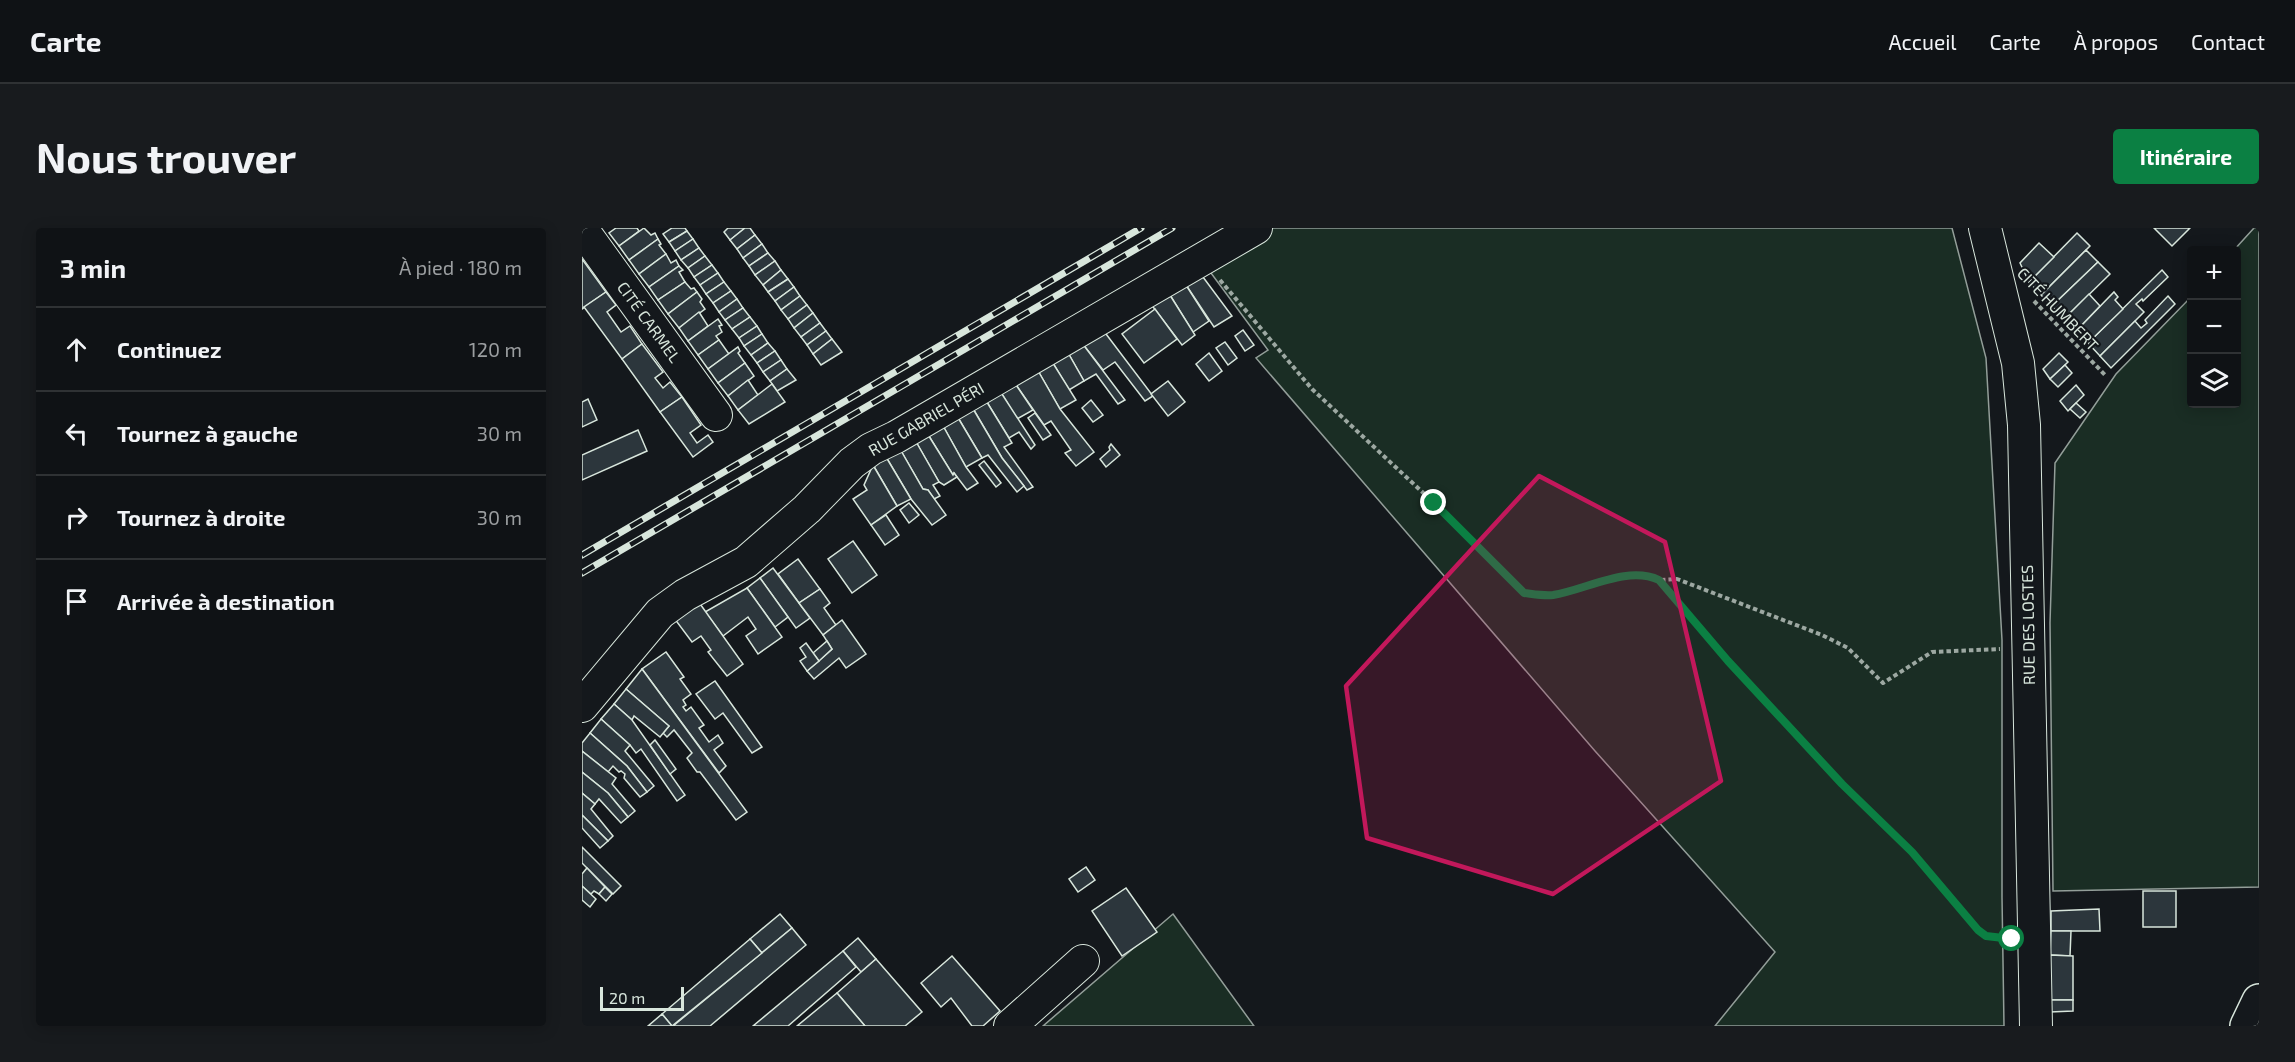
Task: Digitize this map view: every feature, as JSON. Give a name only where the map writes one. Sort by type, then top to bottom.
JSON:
[{"type":"main road","points":[[2247,1026],[2259,1001]]},
{"type":"street","name":"RUE GABRIEL PÉRI","points":[[582,706],[660,613],[685,595],[746,562],[807,509],[852,463],[871,449],[897,437],[1256,228]]},
{"type":"street","name":"RUE DES LOSTES","points":[[1985,228],[2018,363],[2024,425],[2036,1026]]},
{"type":"street","name":"CITÉ CARMEL","points":[[582,229],[716,415]]},
{"type":"street","points":[[1010,1026],[1083,961]]},
{"type":"path","points":[[1203,259],[1312,389],[1434,503],[1524,593],[1552,595],[1627,576],[1648,575],[1659,580],[1728,661],[1842,784],[1912,852],[1978,930],[1986,936],[2012,939]]},
{"type":"path","name":"CITÉ HUMBERT","points":[[2034,301],[2106,376]]},
{"type":"path","points":[[1659,580],[1677,579],[1822,634],[1848,648],[1883,683],[1932,652],[2008,649]]},
{"type":"highlighted area","points":[[1539,476],[1665,542],[1721,781],[1553,894],[1367,838],[1346,686]]},
{"type":"green space","points":[[1235,228],[1952,228],[1986,358],[2002,640],[2004,1026],[1715,1026],[1775,952],[1595,751],[1256,358],[1268,350],[1208,269]]},
{"type":"green space","points":[[2254,228],[2259,228],[2259,887],[2053,891],[2050,623],[2055,463],[2116,374],[2187,301],[2187,408],[2241,408],[2241,246],[2238,246]]},
{"type":"green space","points":[[1173,914],[1254,1026],[1043,1026]]},
{"type":"building","points":[[616,228],[637,228],[639,231],[619,246],[609,233]]},
{"type":"building","points":[[644,228],[651,235],[655,233],[658,239],[629,260],[619,246]]},
{"type":"building","points":[[672,228],[685,228],[687,231],[669,242],[663,234]]},
{"type":"building","points":[[728,228],[745,228],[730,240],[724,232]]},
{"type":"building","points":[[745,228],[750,228],[755,235],[737,249],[730,240]]},
{"type":"building","points":[[2154,228],[2190,228],[2172,246]]},
{"type":"building","points":[[687,231],[693,239],[675,251],[669,242]]},
{"type":"building","points":[[2077,233],[2090,246],[2041,295],[2029,282]]},
{"type":"building","points":[[755,235],[762,244],[743,258],[737,249]]},
{"type":"building","points":[[658,239],[661,244],[659,245],[666,254],[639,274],[629,260]]},
{"type":"building","points":[[693,239],[699,248],[681,260],[675,251]]},
{"type":"building","points":[[2039,243],[2054,257],[2029,282],[2020,263]]},
{"type":"building","points":[[762,244],[768,253],[749,266],[743,258]]},
{"type":"building","points":[[699,248],[705,256],[688,268],[681,260]]},
{"type":"building","points":[[2086,250],[2098,262],[2052,306],[2041,295]]},
{"type":"building","points":[[768,253],[775,261],[755,275],[749,266]]},
{"type":"building","points":[[666,254],[671,263],[676,260],[679,266],[649,287],[639,274]]},
{"type":"building","points":[[705,256],[712,265],[694,277],[688,268]]},
{"type":"building","points":[[582,259],[606,292],[582,309]]},
{"type":"building","points":[[775,261],[781,270],[763,285],[755,275]]},
{"type":"building","points":[[2098,262],[2110,274],[2064,319],[2052,306]]},
{"type":"building","points":[[712,265],[718,273],[700,285],[694,277]]},
{"type":"building","points":[[679,266],[683,270],[679,272],[685,282],[658,300],[649,287]]},
{"type":"building","points":[[781,270],[788,279],[768,292],[763,285]]},
{"type":"building","points":[[2162,270],[2168,277],[2143,301],[2142,299],[2136,304],[2144,312],[2100,356],[2088,343]]},
{"type":"building","points":[[718,273],[724,282],[706,294],[700,285]]},
{"type":"building","points":[[1200,273],[1232,316],[1214,327],[1184,282]]},
{"type":"building","points":[[788,279],[794,287],[775,301],[768,292]]},
{"type":"building","points":[[685,282],[697,292],[668,314],[658,300]]},
{"type":"building","points":[[724,282],[731,291],[713,303],[706,294]]},
{"type":"building","points":[[1184,282],[1209,321],[1193,332],[1168,292]]},
{"type":"building","points":[[794,287],[800,296],[781,310],[775,301]]},
{"type":"building","points":[[731,291],[737,299],[719,312],[713,303]]},
{"type":"building","points":[[606,292],[616,305],[607,312],[621,332],[630,326],[642,344],[622,359],[584,307]]},
{"type":"building","points":[[697,292],[705,309],[679,328],[668,314]]},
{"type":"building","points":[[1168,292],[1195,335],[1182,345],[1150,303]]},
{"type":"building","points":[[2114,292],[2118,297],[2115,300],[2123,309],[2088,343],[2076,331]]},
{"type":"building","points":[[2089,294],[2100,306],[2076,331],[2064,319]]},
{"type":"building","points":[[800,296],[807,305],[788,319],[781,310]]},
{"type":"building","points":[[2168,296],[2175,304],[2111,368],[2100,356],[2135,321],[2141,328],[2147,323],[2145,320]]},
{"type":"building","points":[[737,299],[743,308],[725,320],[719,312]]},
{"type":"building","points":[[807,305],[813,313],[794,328],[788,319]]},
{"type":"building","points":[[743,308],[750,317],[732,329],[725,320]]},
{"type":"building","points":[[1155,309],[1177,339],[1144,363],[1122,334]]},
{"type":"building","points":[[699,312],[708,326],[688,341],[679,328]]},
{"type":"building","points":[[813,313],[820,323],[801,337],[794,328]]},
{"type":"building","points":[[750,317],[757,326],[739,338],[732,329]]},
{"type":"building","points":[[718,319],[722,325],[719,326],[722,332],[716,336],[719,340],[698,355],[688,341]]},
{"type":"building","points":[[820,323],[826,331],[807,345],[801,337]]},
{"type":"building","points":[[757,326],[762,334],[744,346],[739,338]]},
{"type":"building","points":[[1103,330],[1153,396],[1145,401],[1115,362],[1103,370],[1082,343]]},
{"type":"building","points":[[1243,330],[1254,345],[1245,351],[1235,336]]},
{"type":"building","points":[[826,331],[832,339],[813,354],[807,345]]},
{"type":"building","points":[[762,334],[768,343],[751,355],[744,346]]},
{"type":"building","points":[[832,339],[842,352],[821,365],[813,354]]},
{"type":"building","points":[[719,340],[729,354],[708,369],[698,355]]},
{"type":"building","points":[[1225,342],[1237,358],[1228,365],[1216,348]]},
{"type":"building","points":[[768,343],[775,351],[757,363],[751,355]]},
{"type":"building","points":[[1082,343],[1125,400],[1118,404],[1096,374],[1084,381],[1067,351]]},
{"type":"building","points":[[642,344],[663,372],[655,378],[663,388],[670,382],[682,397],[660,412],[622,359]]},
{"type":"building","points":[[738,347],[740,351],[738,353],[745,363],[718,383],[708,369]]},
{"type":"building","points":[[775,351],[781,360],[763,372],[757,363]]},
{"type":"building","points":[[1067,351],[1084,381],[1069,390],[1051,360]]},
{"type":"building","points":[[1209,353],[1222,371],[1209,381],[1196,364]]},
{"type":"building","points":[[2059,353],[2068,362],[2050,379],[2043,369]]},
{"type":"building","points":[[781,360],[787,369],[770,381],[763,372]]},
{"type":"building","points":[[1051,360],[1076,400],[1060,409],[1037,369]]},
{"type":"building","points":[[745,363],[754,376],[728,396],[718,383]]},
{"type":"building","points":[[2065,365],[2072,373],[2058,387],[2050,379]]},
{"type":"building","points":[[787,369],[796,380],[777,391],[770,381]]},
{"type":"building","points":[[1037,369],[1060,409],[1094,452],[1076,466],[1065,453],[1071,450],[1051,421],[1044,425],[1014,382]]},
{"type":"building","points":[[748,380],[758,395],[738,410],[728,396]]},
{"type":"building","points":[[1168,381],[1185,402],[1168,416],[1151,394]]},
{"type":"building","points":[[1014,382],[1033,410],[1017,419],[1000,391]]},
{"type":"building","points":[[772,384],[785,402],[749,424],[738,410]]},
{"type":"building","points":[[2076,385],[2084,395],[2068,411],[2060,401]]},
{"type":"building","points":[[1000,391],[1035,445],[1031,449],[1019,432],[1009,438],[985,399]]},
{"type":"building","points":[[682,397],[701,425],[690,433],[697,443],[708,435],[713,442],[693,457],[660,412]]},
{"type":"building","points":[[588,399],[597,420],[582,427],[582,402]]},
{"type":"building","points":[[985,399],[1012,443],[1004,447],[1033,487],[1027,490],[1002,458],[972,407]]},
{"type":"building","points":[[1091,400],[1103,415],[1093,422],[1082,408]]},
{"type":"building","points":[[2076,403],[2086,412],[2080,418],[2070,409]]},
{"type":"building","points":[[972,407],[1002,458],[1024,486],[1017,492],[988,455],[982,458],[957,416]]},
{"type":"building","points":[[1035,413],[1051,435],[1043,440],[1028,418]]},
{"type":"building","points":[[957,416],[982,458],[966,467],[942,424]]},
{"type":"building","points":[[942,424],[966,467],[978,483],[967,490],[954,473],[953,475],[927,433]]},
{"type":"building","points":[[638,430],[647,451],[582,480],[582,455]]},
{"type":"building","points":[[927,433],[953,475],[954,473],[957,477],[944,485],[939,482],[915,440]]},
{"type":"building","points":[[915,440],[939,482],[933,485],[940,496],[934,499],[928,490],[923,489],[900,449]]},
{"type":"building","points":[[1111,444],[1120,455],[1106,467],[1100,459],[1110,450]]},
{"type":"building","points":[[900,449],[923,489],[928,490],[946,515],[932,525],[911,499],[886,457]]},
{"type":"building","points":[[886,457],[911,499],[897,506],[873,465]]},
{"type":"building","points":[[984,461],[1001,483],[996,487],[979,465]]},
{"type":"building","points":[[873,465],[897,506],[871,525],[853,499],[867,490],[864,485]]},
{"type":"building","points":[[909,503],[919,515],[909,523],[900,510]]},
{"type":"building","points":[[886,515],[899,535],[885,545],[871,525]]},
{"type":"building","points":[[853,541],[877,575],[852,593],[828,559]]},
{"type":"building","points":[[798,559],[820,589],[799,603],[778,574]]},
{"type":"building","points":[[773,568],[810,618],[796,628],[760,578]]},
{"type":"building","points":[[760,578],[788,617],[775,627],[747,588]]},
{"type":"building","points":[[747,588],[782,637],[758,654],[746,636],[756,629],[748,617],[723,636],[705,612]]},
{"type":"building","points":[[820,589],[830,603],[824,608],[836,625],[823,635],[799,603]]},
{"type":"building","points":[[698,601],[743,664],[727,676],[708,652],[711,650],[701,636],[692,642],[674,618]]},
{"type":"building","points":[[842,620],[866,654],[846,668],[839,658],[814,679],[807,671],[832,649],[823,635]]},
{"type":"building","points":[[827,641],[832,649],[819,661],[813,653]]},
{"type":"building","points":[[806,643],[819,661],[807,671],[800,661],[806,657],[800,648]]},
{"type":"building","points":[[666,652],[684,677],[680,679],[691,694],[683,700],[686,705],[683,707],[686,711],[691,707],[704,725],[699,728],[709,742],[718,735],[723,743],[714,750],[726,766],[719,773],[642,669]]},
{"type":"building","points":[[642,669],[747,812],[736,820],[687,758],[692,753],[674,730],[667,737],[663,733],[669,726],[626,689]]},
{"type":"building","points":[[715,681],[762,747],[752,753],[723,713],[715,719],[696,694]]},
{"type":"building","points":[[626,689],[669,726],[660,737],[634,716],[632,720],[614,704]]},
{"type":"building","points":[[614,704],[632,720],[685,795],[677,801],[641,749],[636,753],[601,719]]},
{"type":"building","points":[[601,719],[630,745],[625,751],[654,786],[647,792],[627,766],[590,733]]},
{"type":"building","points":[[590,733],[627,766],[647,792],[640,797],[624,778],[625,774],[613,766],[608,772],[582,751],[582,743]]},
{"type":"building","points":[[655,740],[676,769],[670,774],[650,745]]},
{"type":"building","points":[[582,751],[616,778],[612,784],[635,811],[628,817],[608,793],[582,772]]},
{"type":"building","points":[[582,772],[608,793],[628,817],[621,823],[599,799],[595,804],[582,793]]},
{"type":"building","points":[[582,793],[595,804],[591,809],[613,836],[608,841],[582,815]]},
{"type":"building","points":[[582,815],[608,841],[600,848],[582,828]]},
{"type":"building","points":[[582,847],[621,886],[613,894],[582,863]]},
{"type":"building","points":[[1086,867],[1095,880],[1078,892],[1069,879]]},
{"type":"building","points":[[587,868],[605,887],[599,894],[594,891],[591,894],[582,886],[582,874]]},
{"type":"building","points":[[582,886],[596,899],[590,907],[582,900]]},
{"type":"building","points":[[605,887],[612,894],[606,901],[599,894]]},
{"type":"building","points":[[1126,888],[1157,932],[1122,956],[1092,911]]},
{"type":"building","points":[[2143,891],[2176,891],[2176,927],[2143,927]]},
{"type":"building","points":[[2099,909],[2100,931],[2051,931],[2051,911]]},
{"type":"building","points":[[780,914],[792,928],[762,953],[750,939]]},
{"type":"building","points":[[792,928],[806,945],[710,1026],[673,1026]]},
{"type":"building","points":[[2051,931],[2071,931],[2070,956],[2050,955]]},
{"type":"building","points":[[858,938],[876,959],[861,972],[843,951]]},
{"type":"building","points":[[750,939],[762,953],[672,1026],[662,1014]]},
{"type":"building","points":[[843,951],[856,967],[788,1026],[753,1026]]},
{"type":"building","points":[[2050,955],[2073,956],[2073,1000],[2050,1000]]},
{"type":"building","points":[[952,956],[1000,1011],[983,1026],[972,1026],[951,998],[941,1007],[921,983]]},
{"type":"building","points":[[876,959],[922,1012],[905,1026],[865,1026],[837,993]]},
{"type":"building","points":[[837,993],[865,1026],[797,1026]]},
{"type":"building","points":[[2050,1000],[2073,1000],[2073,1011],[2050,1012]]},
{"type":"building","points":[[662,1014],[672,1026],[648,1026]]},
{"type":"railway","points":[[582,555],[1141,228]]},
{"type":"railway","points":[[582,573],[1172,228]]},
{"type":"route","points":[[1434,503],[1524,593],[1552,595],[1627,576],[1648,575],[1659,580],[1728,661],[1842,784],[1912,852],[1978,930],[1986,936],[2012,939]]}]
